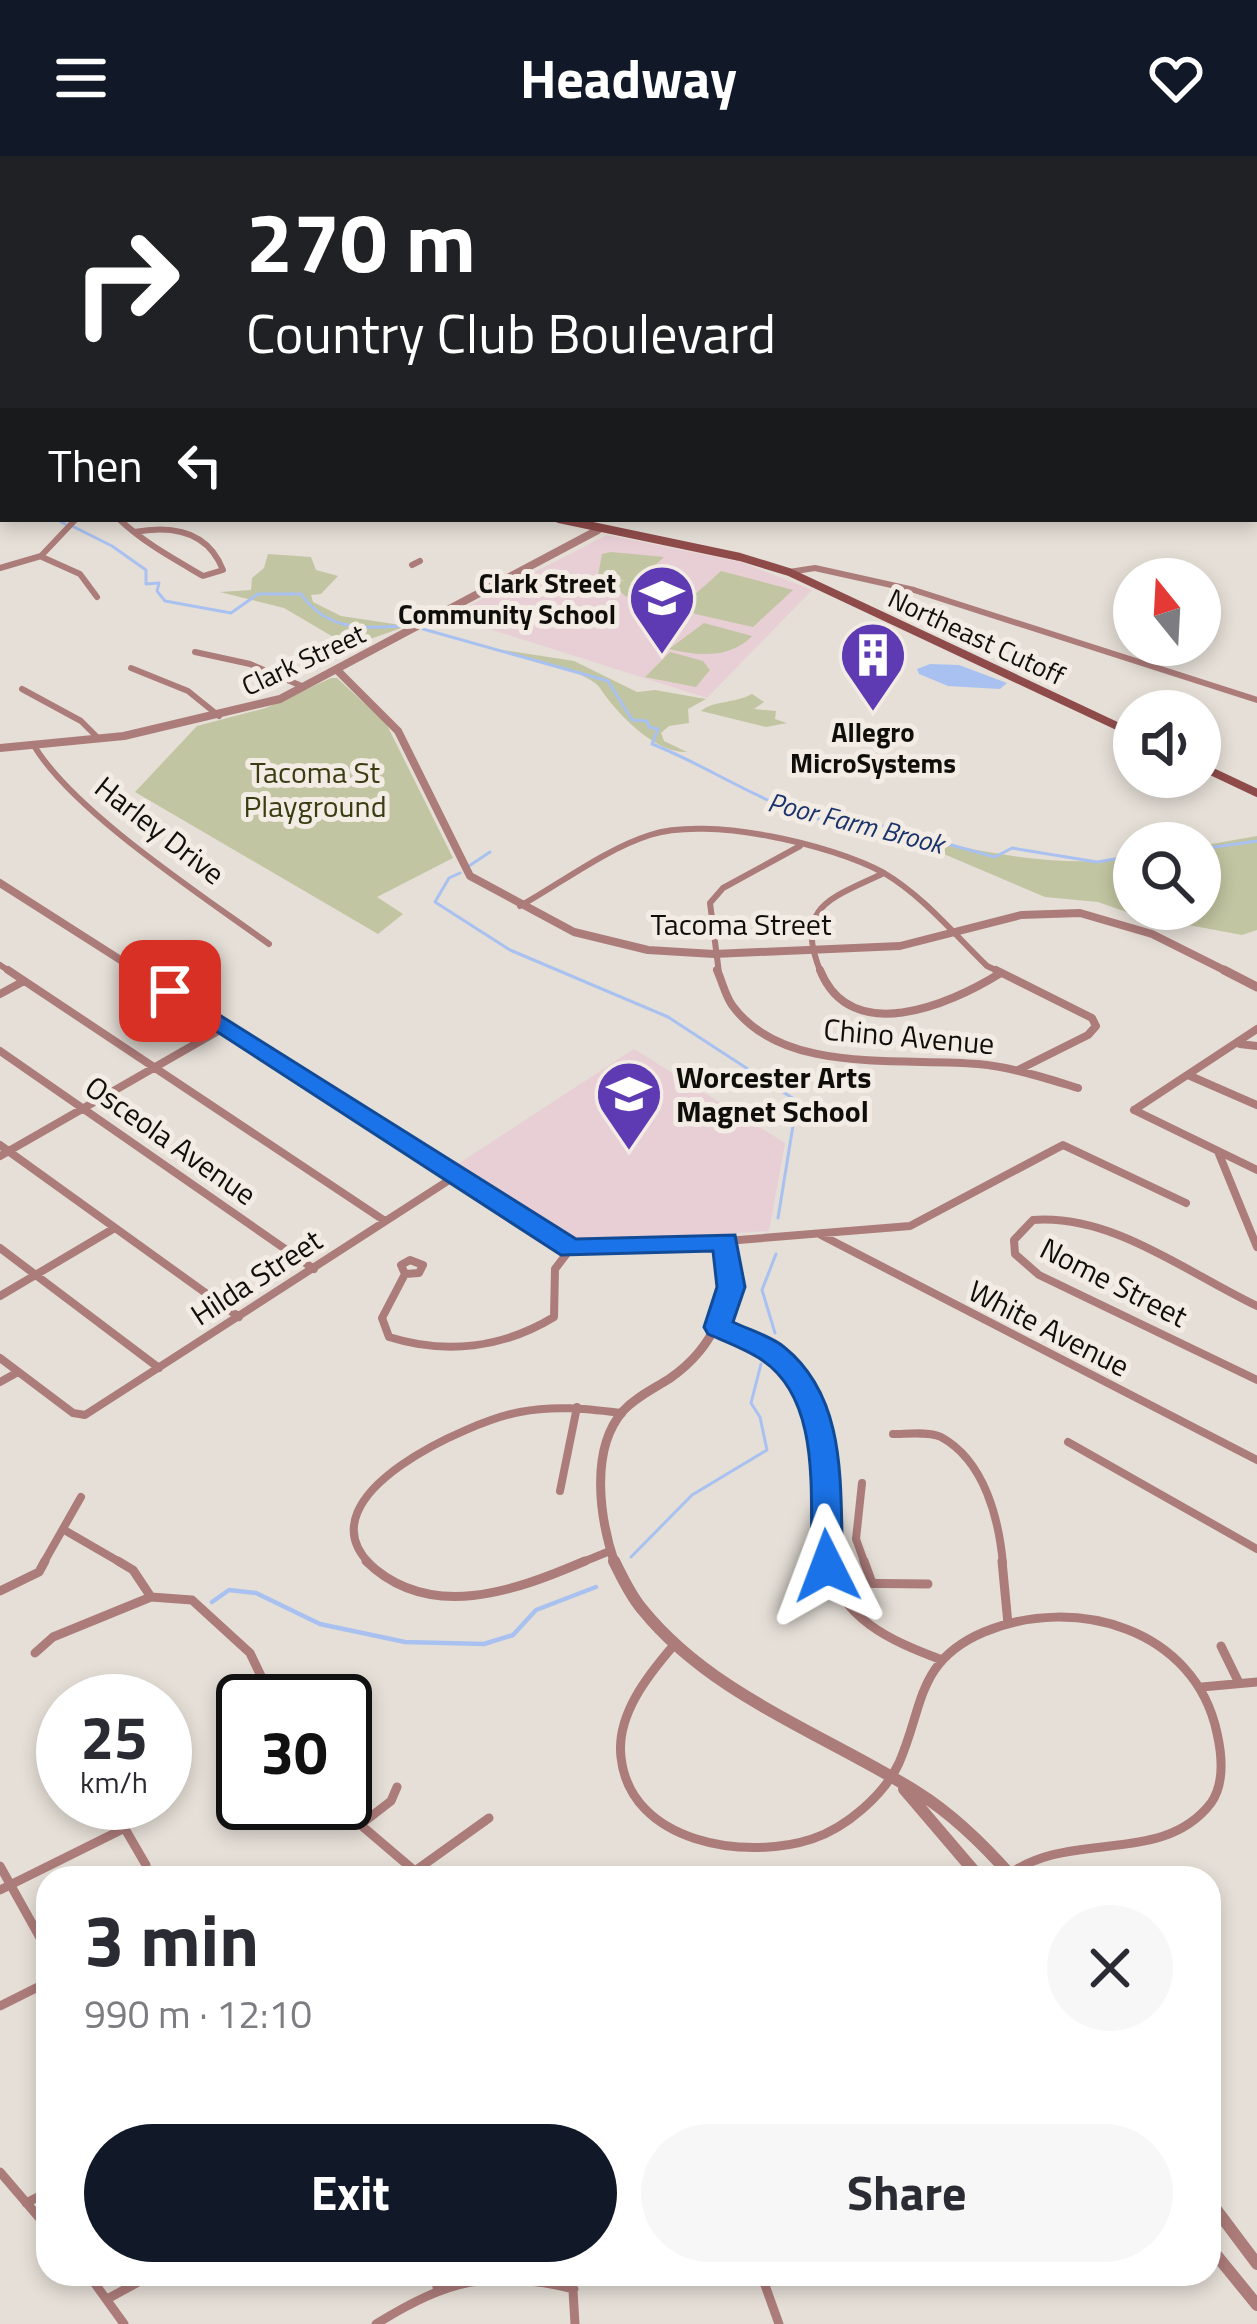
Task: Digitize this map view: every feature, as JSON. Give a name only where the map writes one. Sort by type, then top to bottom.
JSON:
[{"type":"main road","name":"Northeast Cutoff","points":[[570,522],[723,553],[789,572],[1113,724]]},
{"type":"main road","points":[[1221,776],[1257,793]]},
{"type":"street","points":[[0,568],[38,558],[73,522]]},
{"type":"street","points":[[122,522],[134,532],[203,576],[224,570],[218,552],[185,531],[162,526],[134,532]]},
{"type":"street","points":[[598,530],[607,522]]},
{"type":"street","name":"Clark Street","points":[[0,748],[99,739],[220,717],[304,687],[598,530]]},
{"type":"street","points":[[38,558],[80,574],[97,596]]},
{"type":"street","points":[[801,577],[815,568]]},
{"type":"street","points":[[789,572],[815,568],[958,603],[1257,700]]},
{"type":"street","points":[[195,652],[250,664],[304,687]]},
{"type":"street","points":[[131,668],[188,691],[220,717]]},
{"type":"street","name":"Tacoma Street","points":[[337,670],[398,730],[470,876],[574,932],[620,945],[714,954],[900,946],[1038,912],[1080,914],[1152,934],[1257,987]]},
{"type":"street","points":[[22,689],[82,721],[99,739]]},
{"type":"street","name":"Harley Drive","points":[[33,744],[49,772],[269,944]]},
{"type":"street","points":[[520,906],[628,843],[661,831],[719,827],[883,873],[911,892],[999,974],[1083,1010],[1096,1023],[1088,1036],[1018,1070]]},
{"type":"street","name":"Chino Avenue","points":[[800,846],[714,894],[709,908],[714,954],[732,1009],[765,1036],[791,1047],[840,1057],[1018,1070],[1078,1088]]},
{"type":"street","points":[[883,873],[817,911],[809,930],[826,990],[843,1003],[883,1013],[945,1004],[999,974]]},
{"type":"street","points":[[0,883],[571,1248],[915,1225],[1063,1145],[1186,1203]]},
{"type":"street","points":[[0,965],[385,1221]]},
{"type":"street","points":[[0,994],[24,981]]},
{"type":"street","points":[[225,1027],[3,1151],[239,1317]]},
{"type":"street","points":[[1257,1029],[1134,1110],[1257,1170]]},
{"type":"street","points":[[1232,1045],[1257,1046]]},
{"type":"street","name":"Osceola Avenue","points":[[0,1051],[314,1269]]},
{"type":"street","points":[[1187,1075],[1257,1105]]},
{"type":"street","points":[[1218,1154],[1257,1247]]},
{"type":"street","name":"Hilda Street","points":[[18,1372],[79,1416],[457,1175]]},
{"type":"street","name":"Nome Street","points":[[1257,1306],[1149,1250],[1060,1217],[1033,1220],[1016,1236],[1015,1254],[1026,1266],[1257,1380]]},
{"type":"street","points":[[0,1296],[113,1229]]},
{"type":"street","name":"White Avenue","points":[[820,1234],[1257,1460]]},
{"type":"street","points":[[726,1241],[731,1287],[718,1327],[689,1363],[622,1413],[610,1435],[602,1484],[610,1551],[634,1601],[674,1645],[700,1665],[892,1777],[959,1823],[999,1866]]},
{"type":"street","points":[[0,1248],[159,1368]]},
{"type":"street","points":[[405,1274],[382,1318],[389,1337],[417,1348],[497,1342],[529,1335],[554,1317],[555,1268],[571,1248]]},
{"type":"street","points":[[718,1327],[773,1352],[796,1379],[820,1422],[826,1454],[824,1542],[832,1583],[867,1624],[942,1660]]},
{"type":"street","points":[[0,1358],[18,1372],[0,1382]]},
{"type":"street","points":[[610,1551],[509,1591],[451,1598],[394,1586],[372,1568],[357,1539],[357,1523],[372,1492],[419,1453],[465,1430],[508,1416],[577,1408],[622,1413]]},
{"type":"street","points":[[560,1491],[577,1408]]},
{"type":"street","points":[[893,1434],[938,1435],[963,1456],[983,1486],[998,1522],[1008,1624]]},
{"type":"street","points":[[1068,1442],[1186,1513],[1257,1549]]},
{"type":"street","points":[[862,1483],[856,1539],[872,1583]]},
{"type":"street","points":[[0,1591],[39,1572],[81,1497]]},
{"type":"street","points":[[66,1531],[134,1570],[151,1597]]},
{"type":"street","points":[[832,1583],[928,1584]]},
{"type":"street","points":[[34,1653],[53,1637],[151,1597],[192,1600],[250,1653],[260,1674]]},
{"type":"street","points":[[674,1645],[631,1709],[621,1754],[632,1788],[671,1828],[720,1846],[799,1844],[830,1832],[892,1777],[917,1700],[942,1660],[976,1633],[1008,1624],[1064,1619],[1123,1627],[1177,1657],[1202,1687],[1220,1744],[1215,1796],[1199,1815],[1148,1843],[1041,1853],[1022,1866]]},
{"type":"street","points":[[1221,1646],[1239,1682]]},
{"type":"street","points":[[1202,1687],[1257,1682]]},
{"type":"street","points":[[892,1777],[970,1866]]},
{"type":"street","points":[[372,1816],[391,1801],[398,1787]]},
{"type":"street","points":[[430,1866],[489,1819]]},
{"type":"street","points":[[47,1866],[120,1830]]},
{"type":"street","points":[[125,1830],[146,1864]]},
{"type":"street","points":[[366,1830],[408,1866]]},
{"type":"street","points":[[0,1866],[5,1887],[36,1934]]},
{"type":"street","points":[[5,1887],[36,1872]]},
{"type":"street","points":[[0,2006],[36,1988]]},
{"type":"street","points":[[0,2172],[36,2214]]},
{"type":"street","points":[[26,2203],[36,2198]]},
{"type":"street","points":[[1221,2216],[1257,2264]]},
{"type":"street","points":[[1221,2261],[1257,2305]]},
{"type":"street","points":[[99,2286],[124,2324]]},
{"type":"street","points":[[110,2298],[132,2286]]},
{"type":"street","points":[[376,2324],[429,2286]]},
{"type":"street","points":[[557,2286],[574,2289]]},
{"type":"street","points":[[574,2286],[575,2324]]},
{"type":"street","points":[[765,2286],[779,2324]]},
{"type":"shaded area","name":"Clark Street Community School","points":[[607,535],[741,562],[812,590],[707,698],[449,616]]},
{"type":"shaded area","name":"Worcester Arts Magnet School","points":[[634,1049],[785,1143],[769,1231],[582,1243],[458,1164]]},
{"type":"green space","points":[[268,554],[311,557],[316,570],[338,576],[321,594],[311,595],[313,602],[341,616],[407,626],[370,639],[335,638],[284,608],[220,592],[251,590],[252,578],[264,568]]},
{"type":"green space","points":[[602,554],[664,557],[643,577],[694,592],[645,611],[610,584],[625,580],[597,581]]},
{"type":"green space","points":[[721,571],[793,590],[753,627],[681,607]]},
{"type":"green space","points":[[704,623],[752,636],[734,649],[713,654],[669,649]]},
{"type":"green space","points":[[504,650],[574,661],[637,692],[655,690],[706,699],[688,709],[689,723],[669,726],[661,733],[664,741],[687,752],[650,739],[626,720],[594,682]]},
{"type":"green space","points":[[670,652],[703,661],[710,670],[696,687],[645,677]]},
{"type":"green space","name":"Tacoma St Playground","points":[[337,678],[386,723],[453,858],[377,897],[403,914],[378,934],[135,792],[197,726],[266,708]]},
{"type":"green space","points":[[752,694],[764,702],[754,709],[776,711],[775,719],[787,723],[766,727],[701,711],[712,705]]},
{"type":"green space","points":[[880,829],[1039,859],[1113,860],[1113,907],[1045,897],[932,849],[879,835]]},
{"type":"green space","points":[[1257,836],[1257,930],[1242,935],[1215,930],[1221,930],[1221,842]]},
{"type":"water","points":[[930,664],[959,665],[1007,683],[1000,689],[948,686],[919,674],[917,669]]},
{"type":"waterway","name":"Poor Farm Brook","points":[[61,522],[65,524]]},
{"type":"waterway","name":"Poor Farm Brook","points":[[74,527],[146,570],[146,584],[159,583],[157,591],[165,601],[231,613],[258,594],[301,594],[323,615],[347,625],[405,626]]},
{"type":"waterway","name":"Poor Farm Brook","points":[[423,629],[608,681],[632,720],[647,721],[649,727],[658,729],[652,744],[791,810],[850,825],[882,826],[995,857],[1012,848],[1097,862],[1113,859]]},
{"type":"waterway","name":"Poor Farm Brook","points":[[1221,846],[1257,841]]},
{"type":"waterway","points":[[469,866],[490,852]]},
{"type":"waterway","points":[[460,873],[449,878],[435,902],[510,950],[668,1017],[797,1101],[778,1218]]},
{"type":"waterway","points":[[775,1333],[762,1290],[776,1254]]},
{"type":"waterway","points":[[631,1557],[692,1495],[767,1450],[760,1417],[751,1403],[761,1364]]},
{"type":"waterway","points":[[212,1602],[229,1590],[256,1593],[320,1624],[405,1642],[484,1644],[513,1635],[536,1610],[596,1587]]},
{"type":"place","name":"Clark Street Community School","points":[[662,657]]},
{"type":"place","name":"Allegro MicroSystems","points":[[873,714]]},
{"type":"place","name":"Worcester Arts Magnet School","points":[[629,1153]]},
{"type":"route","points":[[170,991],[571,1248],[726,1241],[731,1287],[718,1327],[773,1352],[810,1401],[824,1433],[827,1566]]}]
